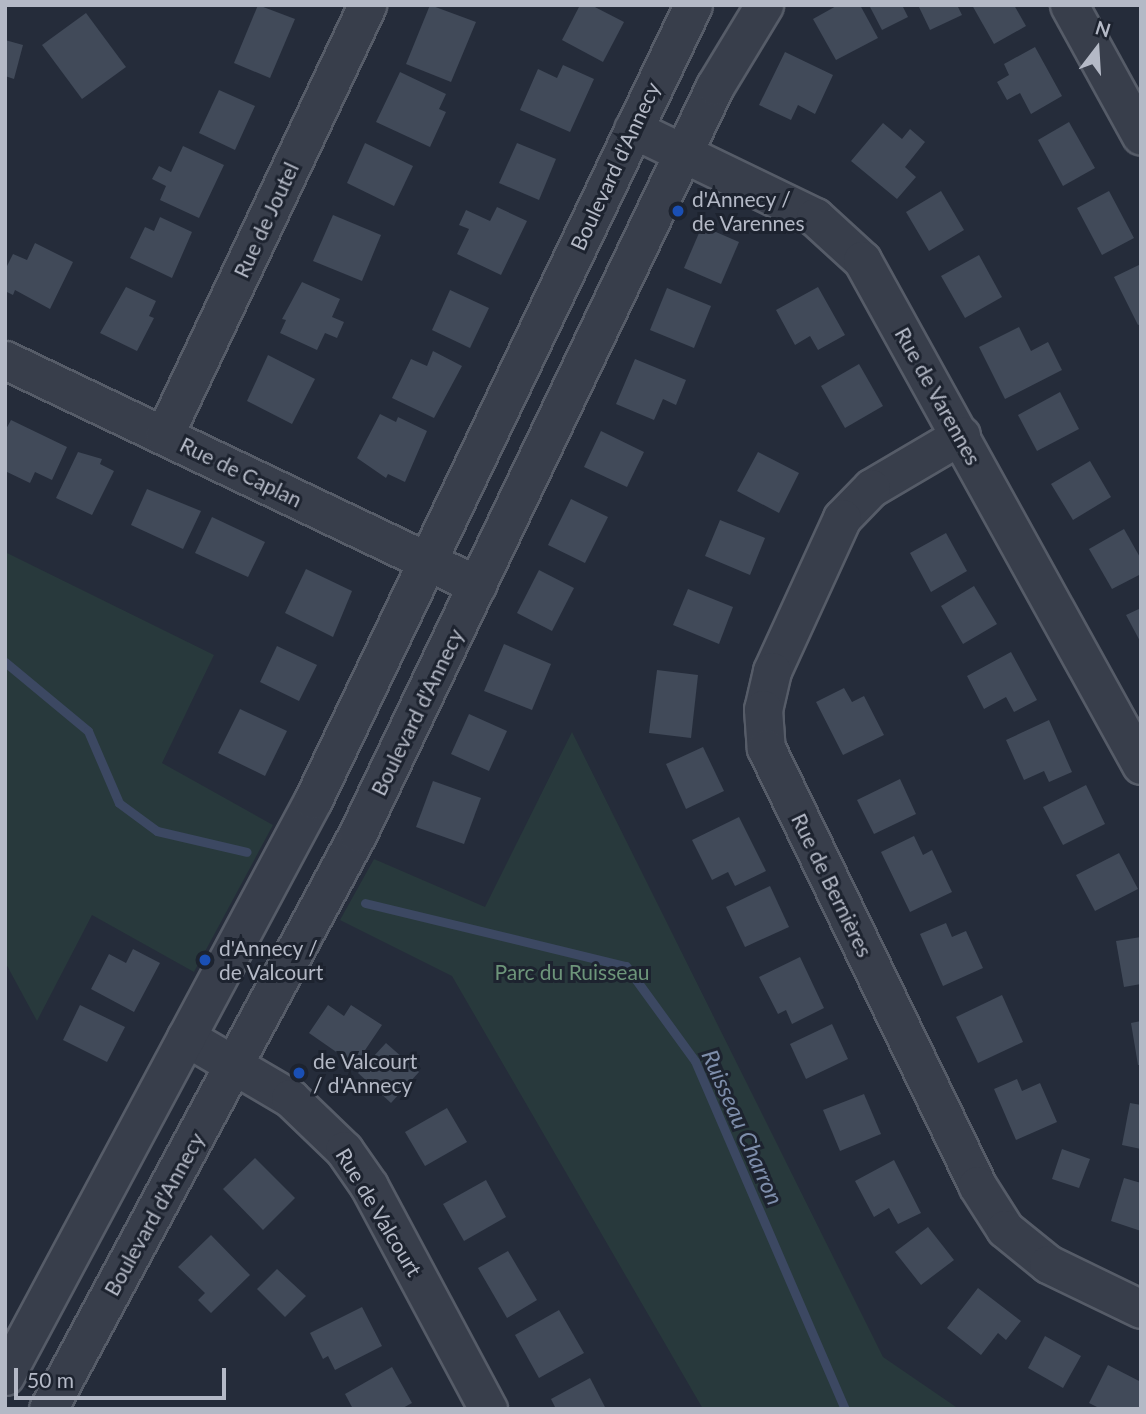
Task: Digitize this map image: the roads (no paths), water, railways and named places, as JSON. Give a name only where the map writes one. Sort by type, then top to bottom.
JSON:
[{"type":"street","name":"Rue de Joutel","points":[[164,435],[368,5]]},
{"type":"street","name":"Boulevard d'Annecy","points":[[5,1376],[313,800],[693,5]]},
{"type":"street","name":"Boulevard d'Annecy","points":[[48,1409],[358,833],[727,62],[764,5]]},
{"type":"street","points":[[1069,5],[1141,136]]},
{"type":"street","name":"Rue de Varennes","points":[[633,129],[816,218],[862,260],[1141,765]]},
{"type":"street","name":"Rue de Caplan","points":[[5,360],[477,585]]},
{"type":"street","name":"Rue de Bernières","points":[[961,435],[871,488],[842,519],[772,671],[763,709],[766,748],[977,1185],[1005,1229],[1048,1264],[1141,1309]]},
{"type":"street","name":"Rue de Valcourt","points":[[186,1037],[305,1109],[351,1159],[488,1409]]},
{"type":"waterway","name":"Ruisseau Charron","points":[[5,662],[88,731],[119,803],[157,831],[247,852]]},
{"type":"waterway","name":"Ruisseau Charron","points":[[365,903],[626,966],[695,1061],[845,1409]]},
{"type":"place","name":"d'Annecy / de Varennes","points":[[678,211]]},
{"type":"place","name":"d'Annecy / de Valcourt","points":[[205,960]]},
{"type":"place","name":"de Valcourt / d'Annecy","points":[[299,1073]]},
{"type":"park label","name":"Parc du Ruisseau","points":[[572,972]]}]
